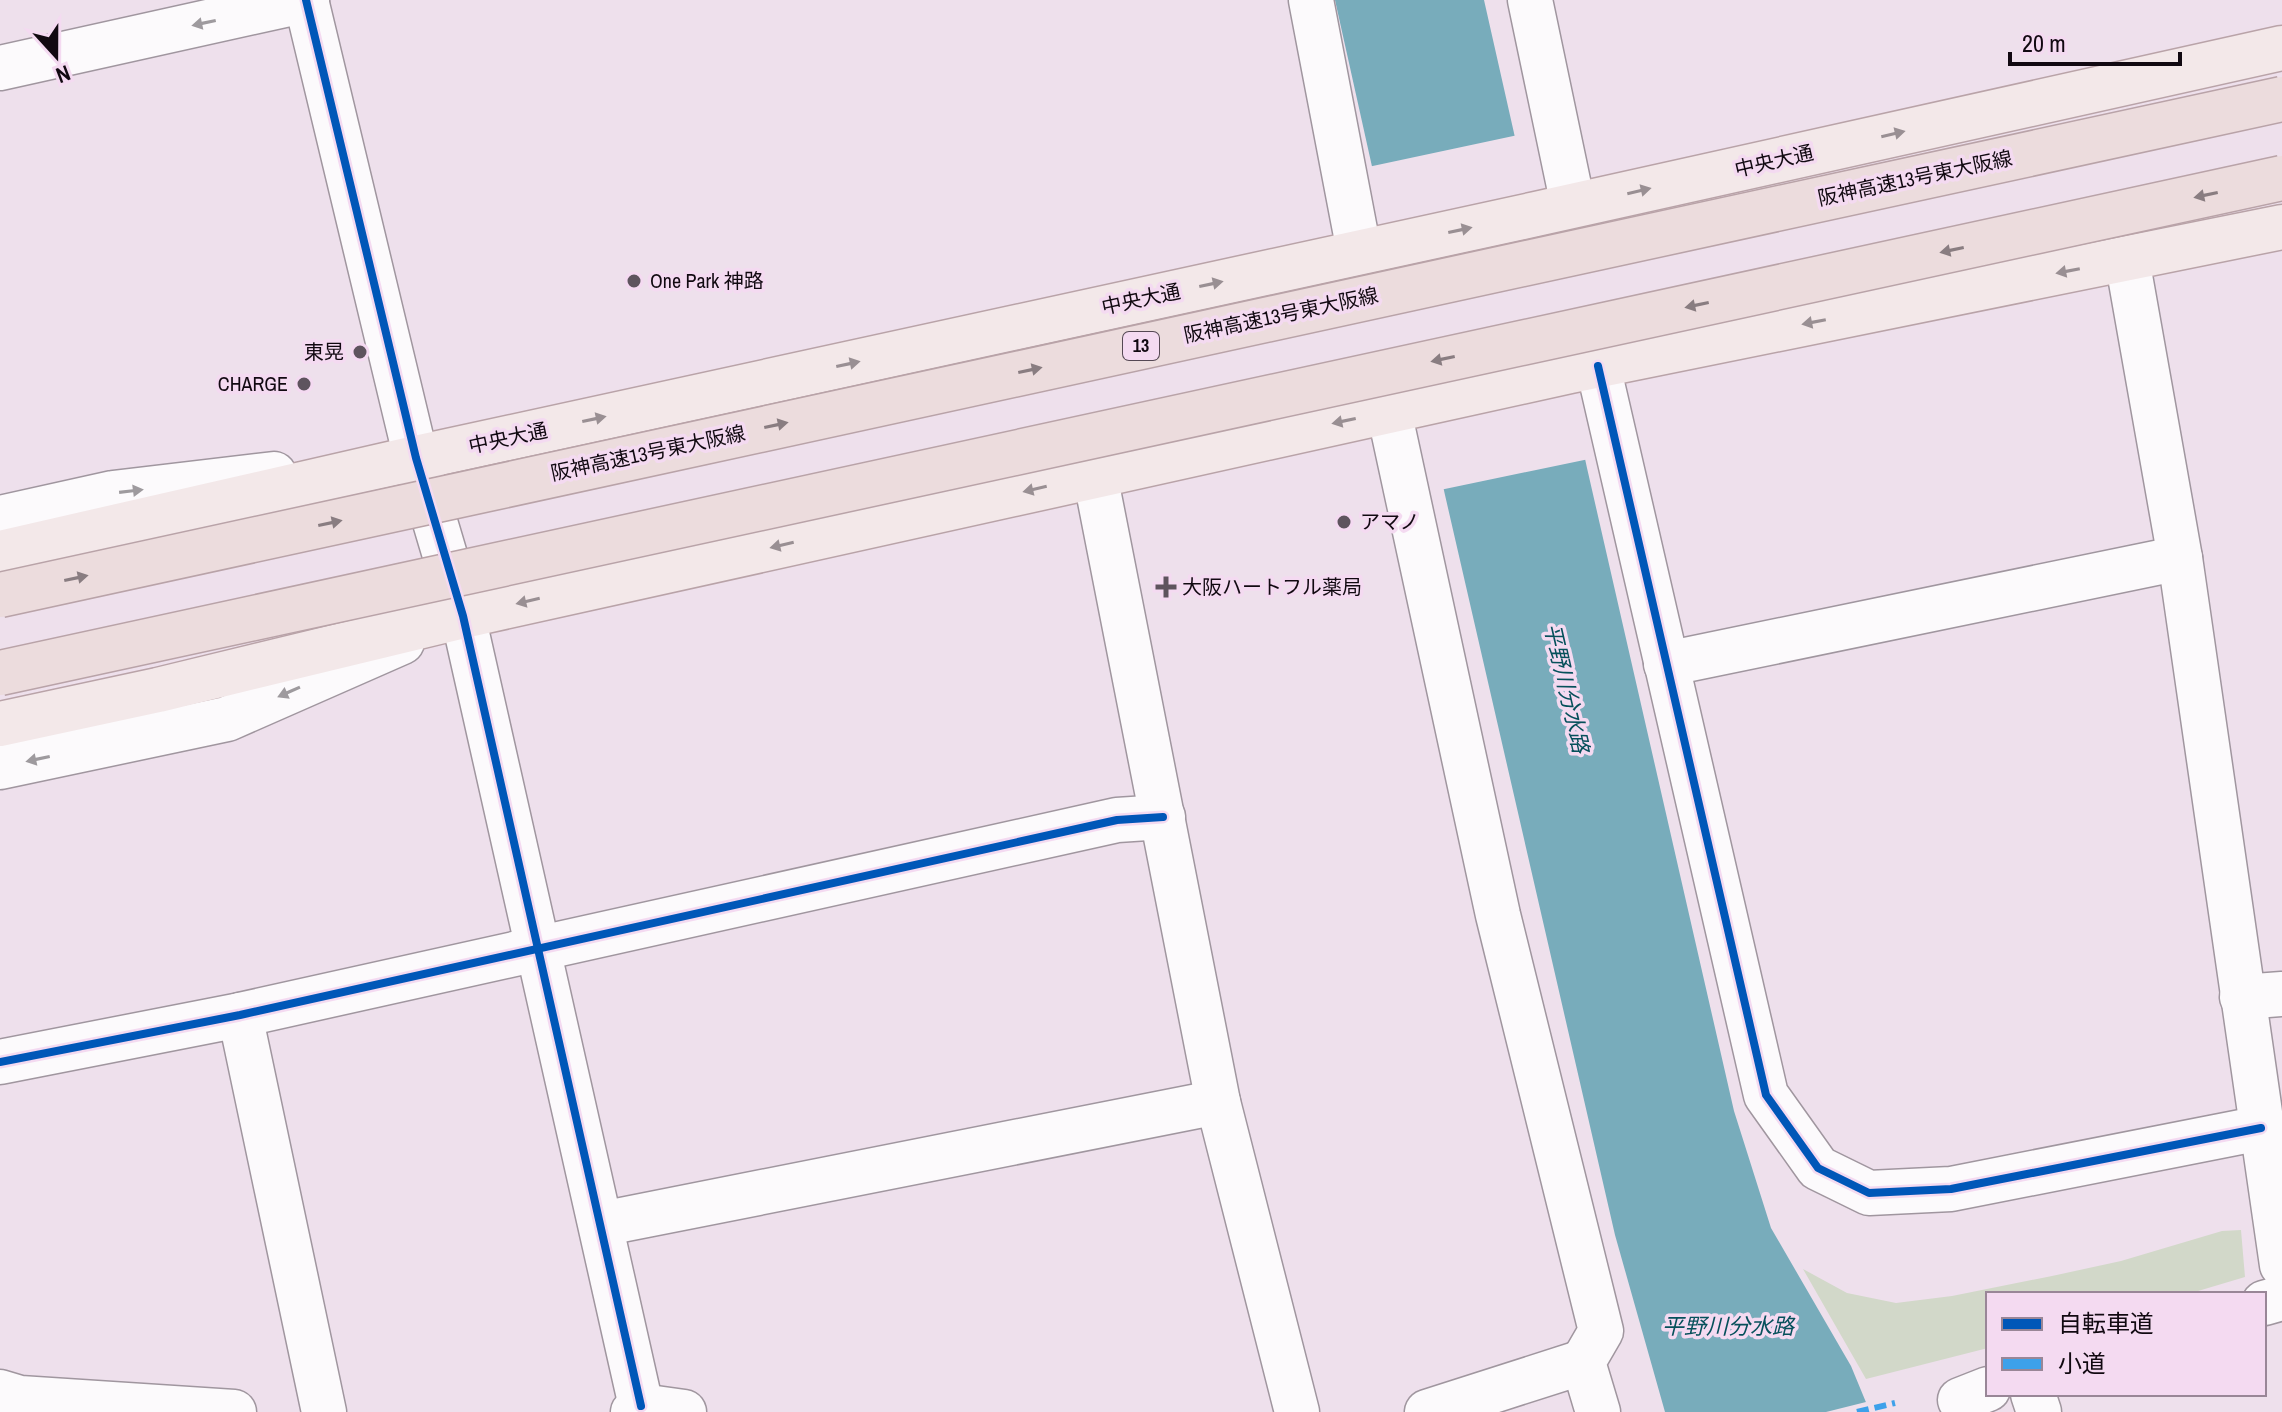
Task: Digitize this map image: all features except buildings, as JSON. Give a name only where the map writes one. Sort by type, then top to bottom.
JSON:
[{"type":"highway","name":"阪神高速13号東大阪線","points":[[0,595],[2282,99]]},
{"type":"highway","points":[[0,673],[2282,178]]},
{"type":"main road","name":"中央大通","points":[[0,553],[416,458],[2282,48]]},
{"type":"main road","points":[[0,724],[158,690],[463,616],[1095,475],[1584,369],[2282,227]]},
{"type":"street","points":[[0,68],[306,0],[416,458],[463,616],[601,1224],[637,1409],[684,1412]]},
{"type":"street","points":[[1311,0],[1372,249]]},
{"type":"street","points":[[1530,0],[1554,210]]},
{"type":"street","points":[[2127,259],[2262,996],[2261,1128],[2282,1265]]},
{"type":"street","points":[[1584,369],[1666,664],[1766,1095],[1818,1168],[1869,1193],[1951,1189],[2261,1128]]},
{"type":"street","points":[[1404,408],[1498,915],[1601,1331],[1583,1362],[1427,1412]]},
{"type":"street","points":[[0,518],[113,493],[416,458]]},
{"type":"street","points":[[1095,475],[1218,1102],[1297,1412]]},
{"type":"street","points":[[1666,664],[2180,558]]},
{"type":"street","points":[[0,767],[227,719],[463,616]]},
{"type":"street","points":[[0,1062],[240,1015],[1117,820],[1163,817]]},
{"type":"street","points":[[240,1015],[324,1412]]},
{"type":"street","points":[[601,1224],[1218,1102]]},
{"type":"street","points":[[1583,1362],[1598,1412]]},
{"type":"street","points":[[0,1392],[20,1398],[234,1412]]},
{"type":"green space","points":[[2241,1230],[2245,1277],[2195,1292],[1986,1292],[1986,1349],[1866,1379],[1803,1269],[1847,1293],[1896,1303],[1952,1296],[2121,1261],[2222,1231]]},
{"type":"water","name":"平野川分水路","points":[[1335,0],[1484,0],[1734,1111],[1771,1228],[1851,1366],[1870,1412],[1665,1412],[1615,1235]]},
{"type":"pier","points":[[1518,135],[1589,459],[1440,490],[1368,167]]},
{"type":"pier","points":[[1870,1401],[1874,1412],[1826,1412]]},
{"type":"marked path","points":[[1857,1412],[1895,1403]]},
{"type":"cycle path","points":[[306,0],[416,458],[463,616],[641,1406]]},
{"type":"cycle path","points":[[1598,366],[1766,1095],[1818,1168],[1869,1193],[1951,1189],[2261,1128]]},
{"type":"cycle path","points":[[0,1062],[240,1015],[1117,820],[1163,817]]},
{"type":"place","name":"One Park 神路","points":[[634,281]]},
{"type":"place","name":"東晃","points":[[360,352]]},
{"type":"place","name":"CHARGE","points":[[304,384]]},
{"type":"place","name":"アマノ","points":[[1344,522]]},
{"type":"place","name":"大阪ハートフル薬局","points":[[1166,587]]}]
